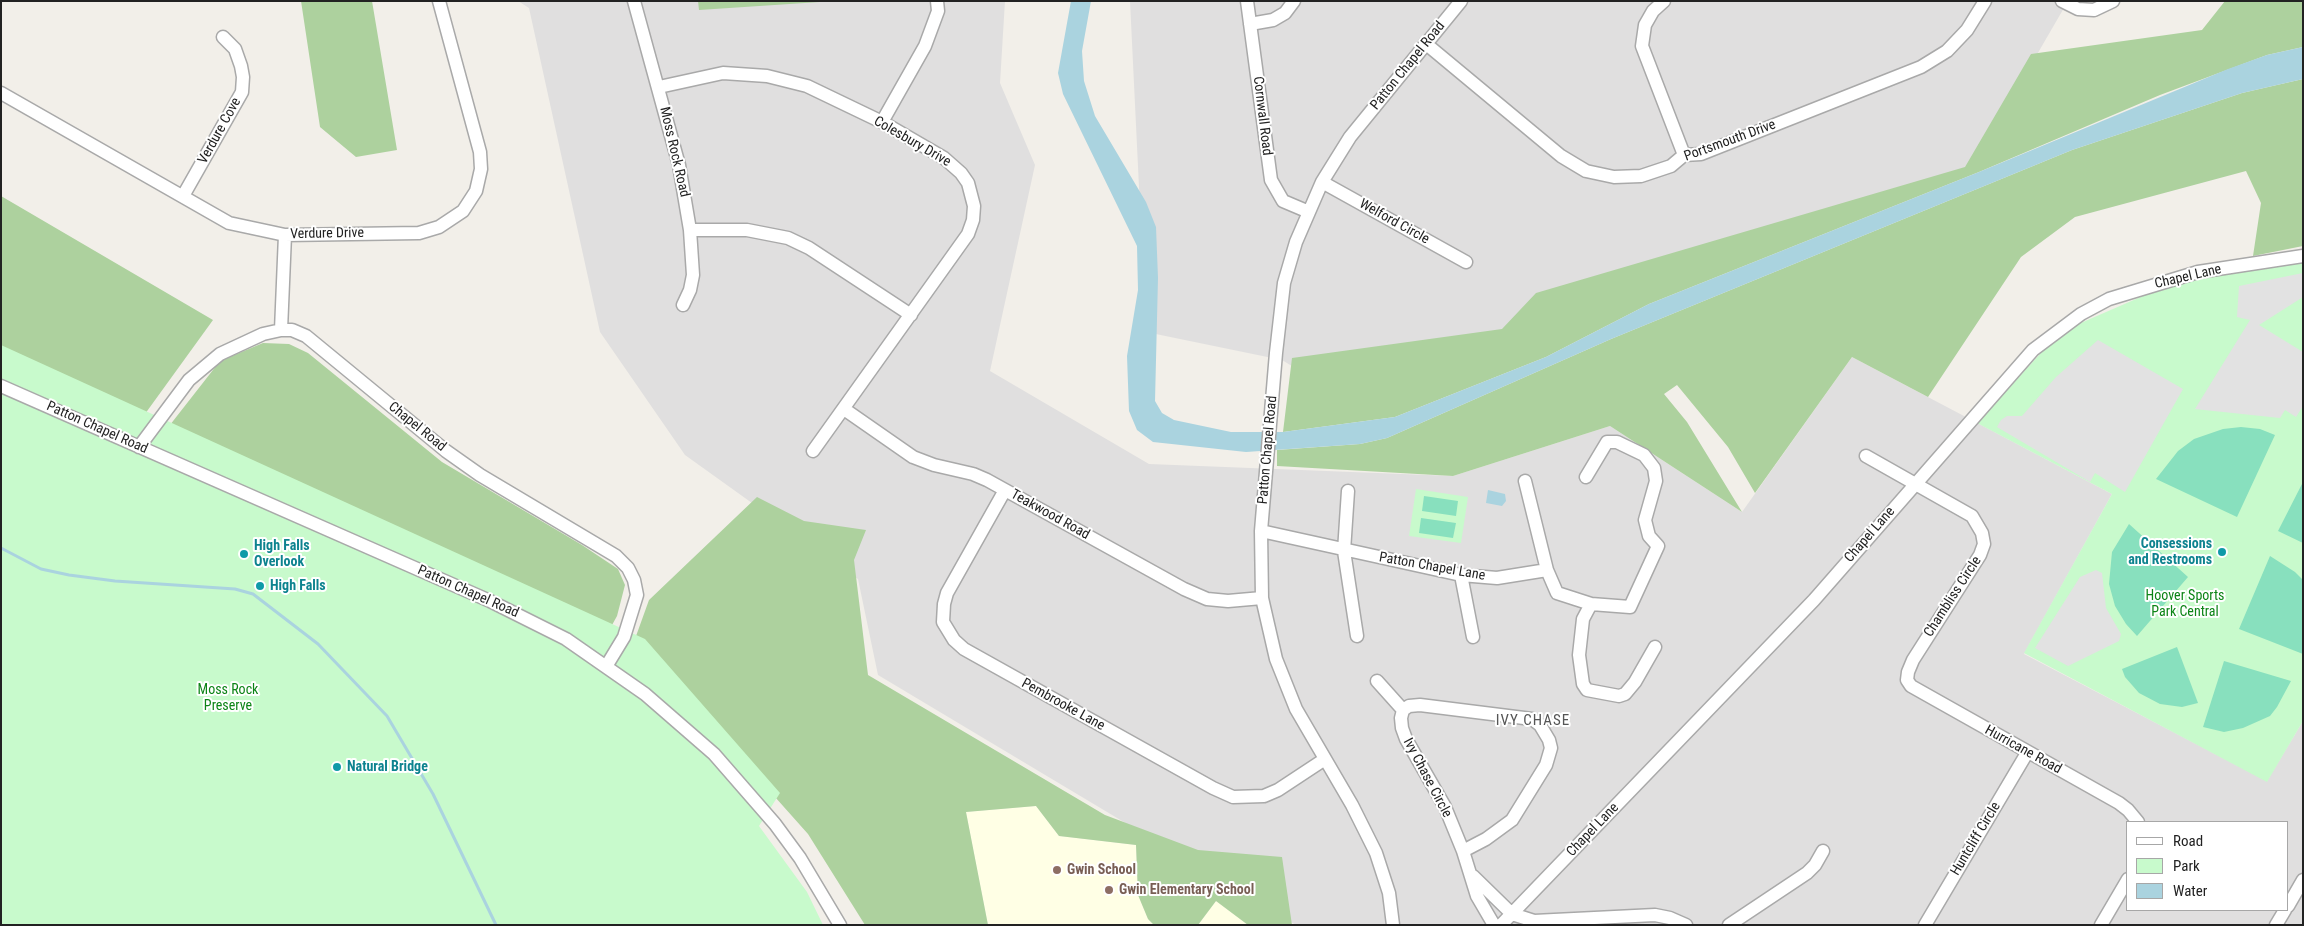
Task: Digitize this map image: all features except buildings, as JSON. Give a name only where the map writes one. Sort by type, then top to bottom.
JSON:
[{"type":"street","name":"Verdure Drive","points":[[1,93],[229,223],[285,235],[419,233],[439,227],[463,212],[476,191],[481,169],[480,152],[439,1]]},
{"type":"street","name":"Moss Rock Road","points":[[634,1],[659,87],[678,165],[690,230],[693,275],[690,290],[683,305]]},
{"type":"street","points":[[882,122],[925,46],[938,11],[937,1]]},
{"type":"street","name":"Cornwall Road","points":[[1247,1],[1271,180],[1283,201],[1309,212]]},
{"type":"street","points":[[1250,24],[1273,20],[1294,1]]},
{"type":"street","name":"Patton Chapel Road","points":[[1393,925],[1389,893],[1376,853],[1296,709],[1283,679],[1270,638],[1262,598],[1261,531],[1284,283],[1296,242],[1322,182],[1350,137],[1461,1]]},
{"type":"street","points":[[1664,1],[1653,11],[1645,25],[1642,46],[1684,155]]},
{"type":"street","name":"Portsmouth Drive","points":[[1425,43],[1561,156],[1586,171],[1614,177],[1641,176],[1671,166],[1684,155],[1701,154],[1921,67],[1947,51],[1967,30],[1985,1]]},
{"type":"street","points":[[2062,1],[2078,10],[2094,10],[2113,1]]},
{"type":"street","name":"Verdure Cove","points":[[183,196],[242,92],[243,77],[241,66],[235,49],[224,38]]},
{"type":"street","name":"Colesbury Drive","points":[[659,87],[723,73],[767,76],[807,86],[882,122],[955,166],[968,183],[974,206],[973,220],[968,234],[813,450]]},
{"type":"street","name":"Welford Circle","points":[[1322,182],[1466,262]]},
{"type":"street","points":[[690,230],[747,230],[788,238],[809,248],[911,315]]},
{"type":"street","points":[[139,447],[178,393],[203,366],[239,343],[263,334],[281,330],[285,235]]},
{"type":"street","name":"Chapel Lane","points":[[1501,925],[1814,600],[2020,364],[2046,340],[2081,314],[2109,299],[2198,272],[2303,256]]},
{"type":"street","name":"Chapel Road","points":[[281,330],[292,330],[318,344],[446,451],[480,475],[616,556],[628,568],[634,580],[637,595],[624,637],[606,665]]},
{"type":"street","name":"Patton Chapel Road","points":[[1,386],[490,601],[566,639],[606,665],[645,694],[714,754],[775,824],[813,878],[840,925]]},
{"type":"street","name":"Teakwood Road","points":[[844,409],[913,457],[934,465],[973,474],[1184,589],[1207,599],[1228,601],[1262,598]]},
{"type":"street","points":[[1525,481],[1546,570],[1557,592],[1591,604],[1630,608],[1658,546],[1649,536],[1645,520],[1656,480],[1654,468],[1644,455],[1617,442],[1607,442],[1586,477]]},
{"type":"street","name":"Chambliss Circle","points":[[1866,456],[1933,492],[1972,516],[1982,532],[1984,544],[1980,555],[1913,660],[1907,680]]},
{"type":"street","name":"Pembrooke Lane","points":[[1005,490],[947,593],[943,622],[954,640],[973,654],[1213,788],[1233,797],[1264,796],[1278,790],[1325,759]]},
{"type":"street","points":[[1348,491],[1344,550],[1357,636]]},
{"type":"street","name":"Patton Chapel Lane","points":[[1261,531],[1461,575],[1497,578],[1546,570]]},
{"type":"street","points":[[1461,575],[1473,637]]},
{"type":"street","points":[[1591,604],[1583,619],[1579,655],[1583,684],[1587,690],[1619,696],[1624,694],[1635,682],[1655,647]]},
{"type":"street","name":"Hurricane Road","points":[[1907,680],[1920,693],[2119,803],[2137,821]]},
{"type":"street","points":[[1377,681],[1403,710],[1410,706],[1420,705],[1518,715],[1532,718],[1540,725],[1549,740],[1551,748],[1546,765],[1512,820],[1486,839],[1463,851]]},
{"type":"street","name":"Ivy Chase Circle","points":[[1403,710],[1401,718],[1402,728],[1406,739],[1445,807],[1473,876],[1477,896],[1494,925]]},
{"type":"street","name":"Huntcliff Circle","points":[[1925,925],[2027,753]]},
{"type":"street","points":[[1729,925],[1807,873],[1815,865],[1823,851]]},
{"type":"street","name":"Ivy Chase Circle","points":[[1473,876],[1512,914]]},
{"type":"street","points":[[2289,904],[2303,880]]},
{"type":"street","points":[[2101,925],[2126,882]]},
{"type":"street","points":[[2276,925],[2284,911]]},
{"type":"street","points":[[1512,914],[1534,920],[1655,916],[1670,918],[1686,925]]},
{"type":"shaded area","points":[[518,1],[1005,1],[1000,83],[1035,165],[990,371],[1149,464],[1453,476],[1610,426],[1742,512],[1852,357],[2112,494],[2024,654],[2267,781],[2303,721],[2303,925],[1296,925],[878,675],[858,579],[685,455],[600,332],[529,8]]},
{"type":"shaded area","points":[[1130,1],[2068,1],[1966,177],[1357,406],[1282,360],[1146,332]]},
{"type":"shaded area","points":[[2303,273],[2303,297],[2259,325],[2303,352],[2303,406],[2296,417],[2285,410],[2280,418],[2195,409],[2250,320],[2237,317],[2239,286]]},
{"type":"shaded area","points":[[2098,340],[2183,389],[2125,492],[2095,473],[2090,482],[1997,427],[2001,420],[2007,416],[2022,416],[2056,377]]},
{"type":"shaded area","points":[[2096,570],[2102,573],[2106,608],[2121,634],[2119,641],[2068,666],[2035,648],[2080,577]]},
{"type":"shaded area","name":"Gwin School","points":[[1036,806],[1059,836],[1136,845],[1138,895],[1148,919],[1154,925],[988,925],[966,812]]},
{"type":"shaded area","name":"Gwin Elementary School","points":[[1216,901],[1248,925],[1198,925]]},
{"type":"green space","points":[[301,1],[372,1],[397,150],[356,157],[320,127]]},
{"type":"green space","points":[[698,1],[835,1],[699,10]]},
{"type":"green space","points":[[2225,1],[2303,1],[2303,47],[2267,55],[2160,95],[1979,172],[1649,304],[1546,357],[1395,417],[1283,432],[1292,358],[1502,329],[1536,293],[1965,167],[2031,54],[2202,30]]},
{"type":"green space","points":[[2303,79],[2303,246],[2253,256],[2261,203],[2246,171],[2075,217],[2021,257],[1928,397],[1852,357],[1755,493],[1728,447],[1677,385],[1664,394],[1687,422],[1742,512],[1610,426],[1453,476],[1277,466],[1277,450],[1360,444],[1387,438],[1611,339],[2072,150],[2242,93]]},
{"type":"green space","points":[[1,196],[213,320],[137,425],[1,372]]},
{"type":"green space","name":"Hoover Sports Park Central","points":[[2303,262],[2303,721],[2267,782],[2024,653],[2112,494],[1977,423],[2060,332],[2189,276]]},
{"type":"green space","points":[[263,343],[289,344],[308,353],[442,462],[582,545],[618,569],[625,585],[617,616],[606,636],[159,439],[220,361]]},
{"type":"green space","name":"Moss Rock Preserve","points":[[1,345],[645,639],[780,793],[759,826],[807,892],[823,925],[1,925]]},
{"type":"green space","points":[[2241,427],[2260,429],[2275,435],[2237,517],[2156,479],[2178,451],[2194,439],[2223,429]]},
{"type":"green space","points":[[2303,482],[2303,543],[2278,531]]},
{"type":"green space","points":[[1416,489],[1468,497],[1461,543],[1409,536]]},
{"type":"green space","points":[[1424,496],[1458,501],[1456,516],[1422,511]]},
{"type":"green space","points":[[757,497],[804,521],[866,530],[854,560],[868,675],[1105,815],[1198,850],[1282,857],[1292,925],[1248,925],[1216,901],[1198,925],[1154,925],[1148,919],[1138,895],[1136,845],[1059,836],[1036,806],[966,812],[988,925],[865,925],[808,834],[767,788],[631,650],[649,600]]},
{"type":"green space","points":[[1421,518],[1456,523],[1453,538],[1419,533]]},
{"type":"green space","points":[[2129,524],[2188,577],[2137,636],[2126,624],[2115,606],[2109,584],[2112,552]]},
{"type":"green space","points":[[2270,556],[2295,572],[2303,580],[2303,654],[2239,629]]},
{"type":"green space","points":[[2177,647],[2198,703],[2182,707],[2160,704],[2139,693],[2125,677],[2122,669]]},
{"type":"green space","points":[[2224,661],[2291,681],[2270,716],[2243,728],[2224,732],[2203,727]]},
{"type":"water","points":[[1071,1],[1091,1],[1082,51],[1084,81],[1095,116],[1146,202],[1156,227],[1158,278],[1155,401],[1162,413],[1174,420],[1231,432],[1283,432],[1395,417],[1546,357],[1649,304],[1979,172],[2228,69],[2267,55],[2303,47],[2303,79],[2242,93],[2072,150],[1611,339],[1387,438],[1360,444],[1246,452],[1153,442],[1137,430],[1129,411],[1127,356],[1138,290],[1137,246],[1063,94],[1058,73]]},
{"type":"water","points":[[1488,490],[1505,494],[1506,501],[1502,506],[1486,503]]},
{"type":"waterway","points":[[1,548],[41,569],[69,575],[115,581],[235,589],[253,594],[318,644],[387,716],[433,794],[496,925]]},
{"type":"place","name":"Consessions and Restrooms","points":[[2222,552]]},
{"type":"place","name":"High Falls Overlook","points":[[244,554]]},
{"type":"place","name":"High Falls","points":[[260,586]]},
{"type":"place","name":"Natural Bridge","points":[[337,767]]},
{"type":"place","name":"Gwin School","points":[[1057,870]]},
{"type":"place","name":"Gwin Elementary School","points":[[1109,890]]},
{"type":"district","name":"IVY CHASE","points":[[1533,721]]}]
